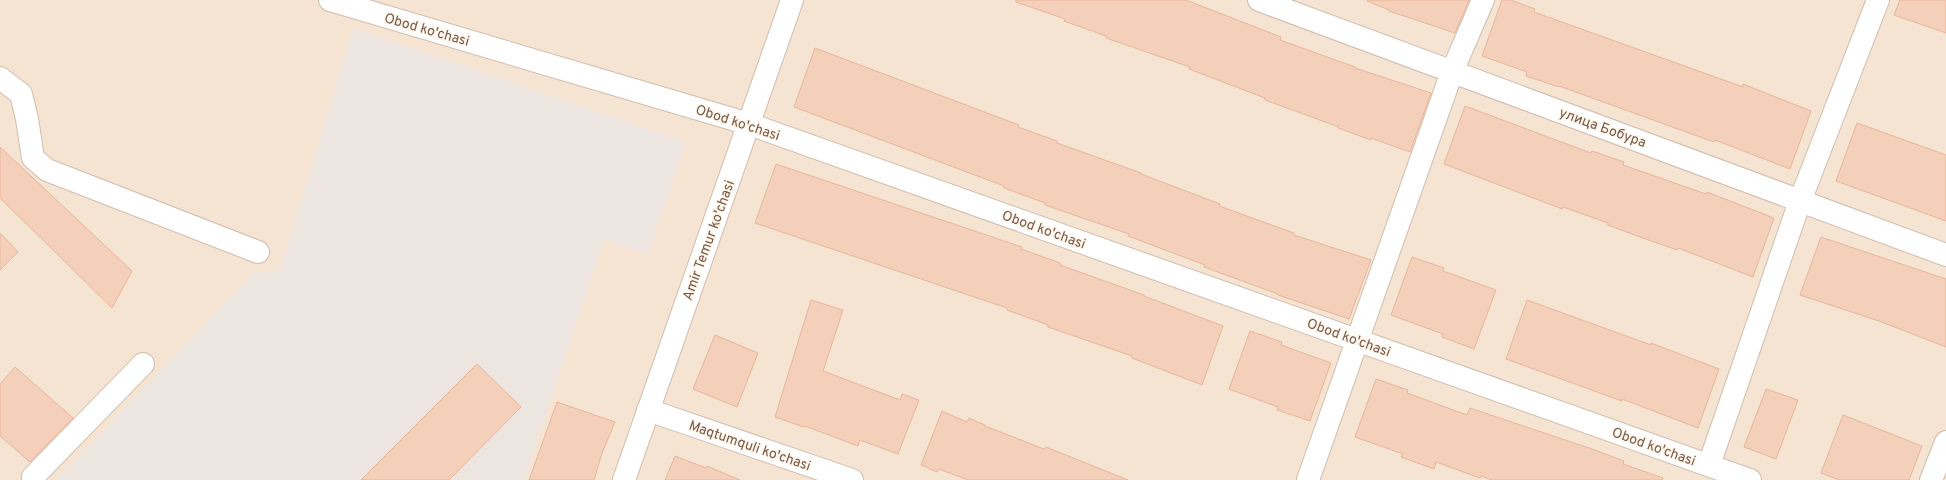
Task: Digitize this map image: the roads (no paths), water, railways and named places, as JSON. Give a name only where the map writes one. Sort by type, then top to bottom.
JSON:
[{"type":"street","name":"Obod ko'chasi","points":[[330,0],[750,124],[1750,480]]},
{"type":"street","name":"Amir Temur ko'chasi","points":[[624,480],[750,124],[792,0]]},
{"type":"street","name":"улица Бобура","points":[[1259,0],[1946,255]]},
{"type":"street","points":[[1308,480],[1452,72],[1483,0]]},
{"type":"street","points":[[1708,465],[1800,201],[1878,0]]},
{"type":"street","points":[[0,78],[21,94],[27,119],[33,158],[47,170],[258,252]]},
{"type":"street","points":[[33,480],[34,477],[143,364]]},
{"type":"street","name":"Maqtumquli ko'chasi","points":[[648,410],[852,480]]},
{"type":"street","points":[[1931,480],[1946,442]]}]
